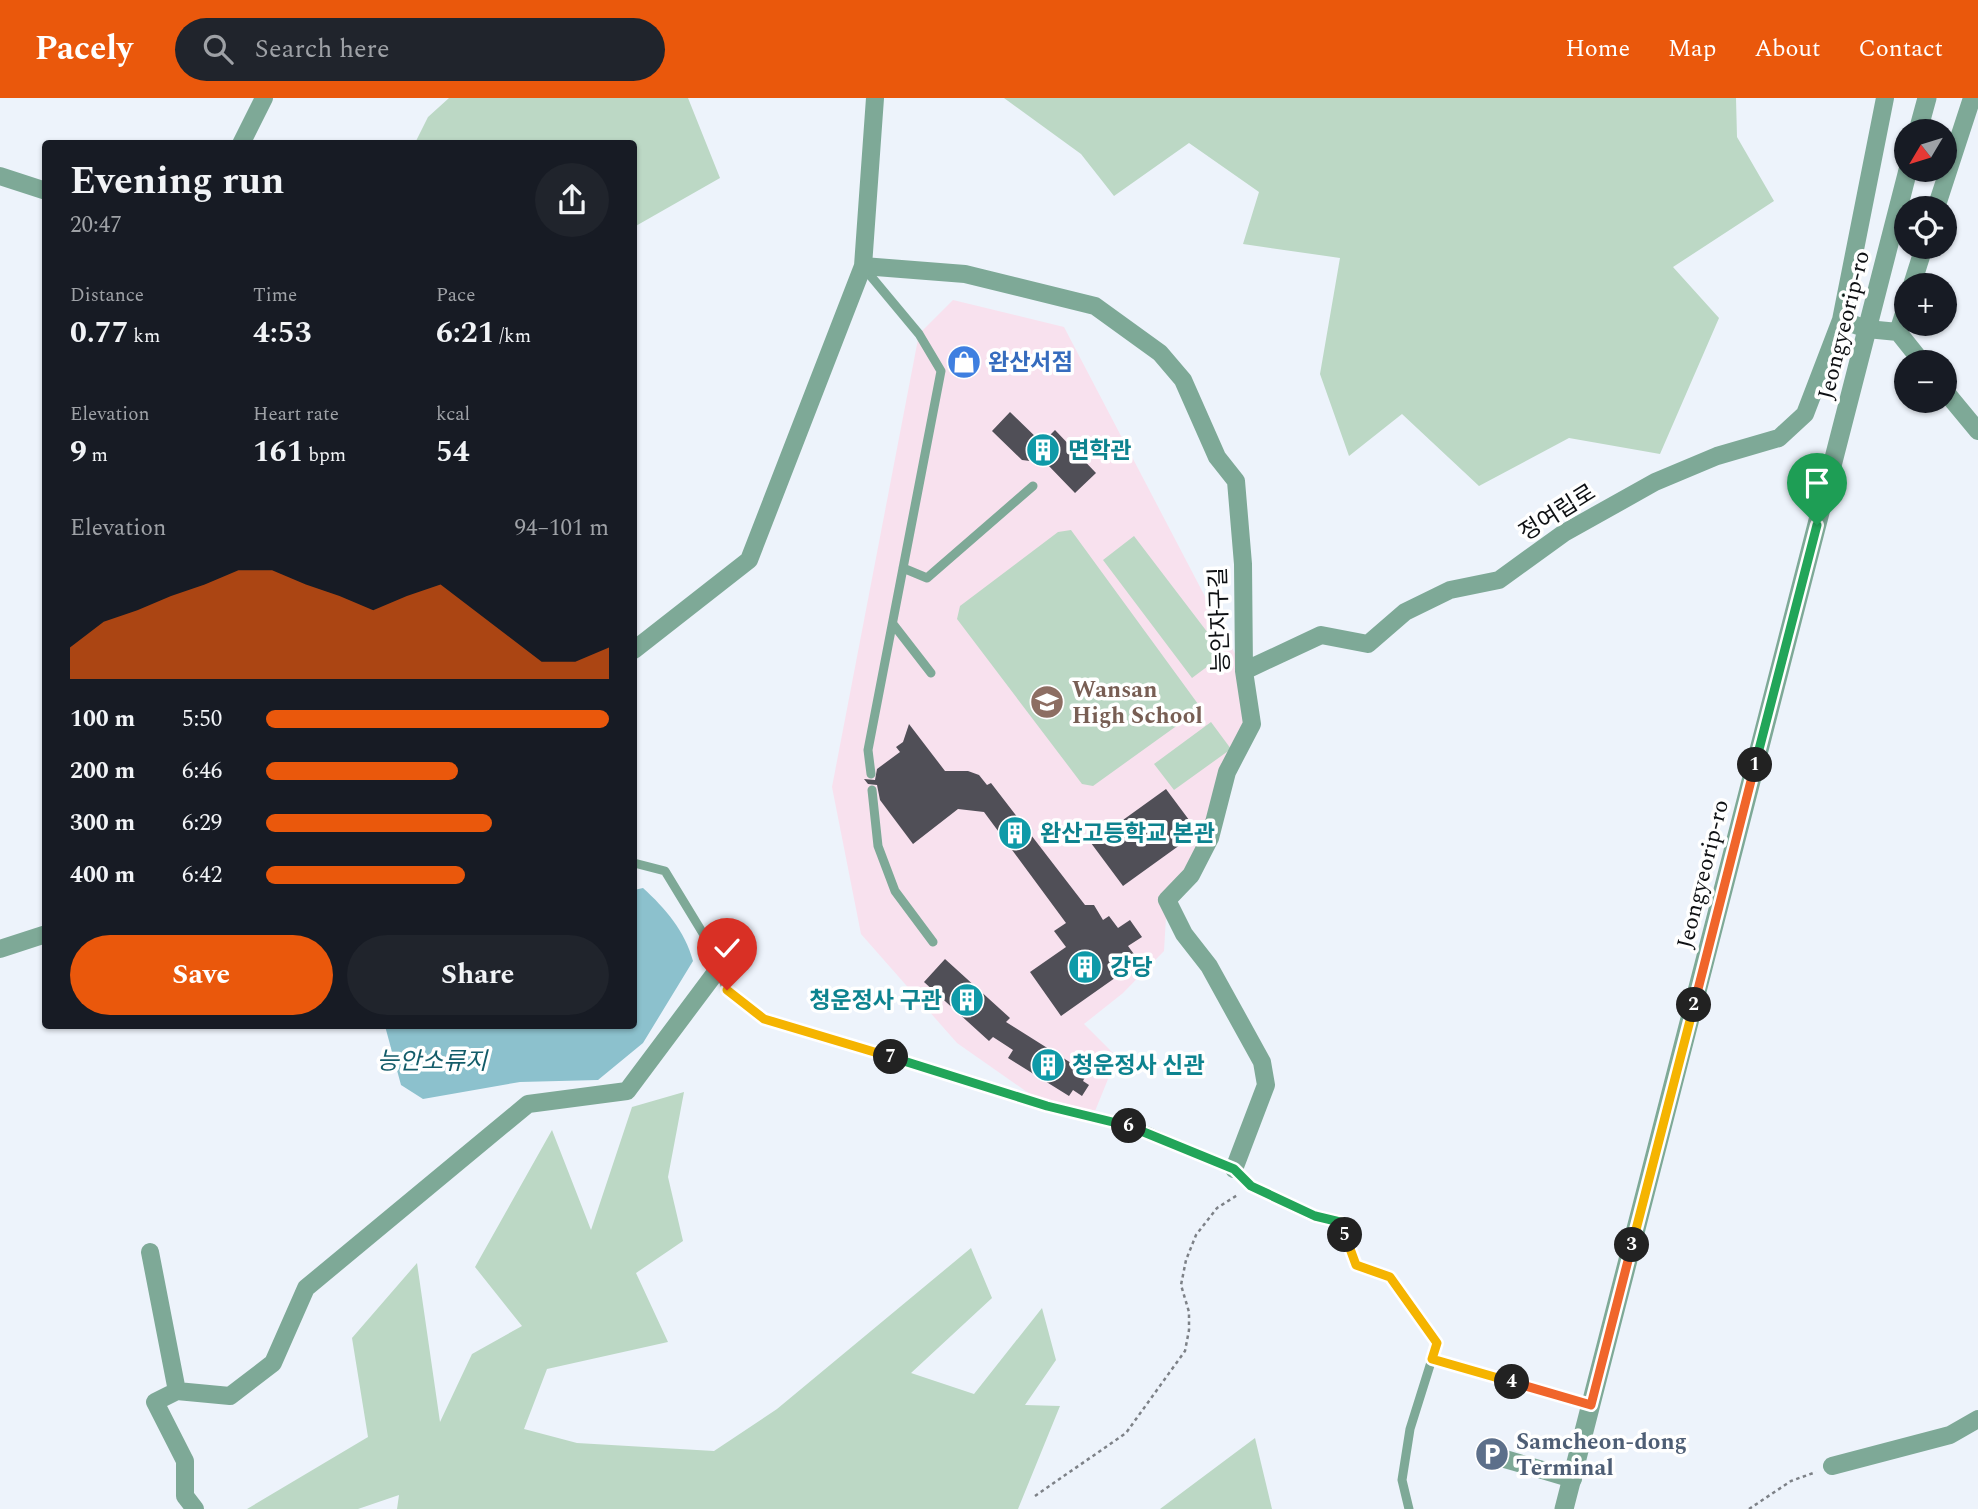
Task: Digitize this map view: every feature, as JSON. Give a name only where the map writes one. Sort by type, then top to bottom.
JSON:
[{"type":"street","points":[[243,140],[264,98]]},
{"type":"street","points":[[637,648],[749,559],[863,266],[875,98]]},
{"type":"street","name":"정여립로","points":[[1244,671],[1321,635],[1368,644],[1405,612],[1450,590],[1499,580],[1564,533],[1655,482],[1717,456],[1779,438],[1805,414],[1841,320],[1885,98]]},
{"type":"street","points":[[1921,119],[1927,98]]},
{"type":"street","points":[[1940,196],[1972,98]]},
{"type":"street","points":[[0,176],[42,190]]},
{"type":"street","name":"Jeongyeorip-ro","points":[[1564,1509],[1905,182]]},
{"type":"street","name":"능안자구길","points":[[863,266],[965,274],[1062,295],[1095,306],[1160,354],[1183,380],[1217,457],[1237,481],[1244,671],[1252,724],[1227,772],[1210,838],[1191,875],[1167,900],[1184,934],[1209,966],[1262,1062],[1266,1085],[1234,1169]]},
{"type":"street","points":[[1841,320],[1867,329],[1894,332]]},
{"type":"street","points":[[1901,336],[1912,350]]},
{"type":"street","points":[[1957,406],[1978,431]]},
{"type":"street","points":[[0,949],[42,935]]},
{"type":"street","points":[[195,1509],[186,1496],[184,1461],[155,1402],[177,1391],[230,1396],[273,1363],[306,1287],[528,1104],[627,1091],[719,968]]},
{"type":"street","points":[[150,1252],[177,1391]]},
{"type":"street","points":[[1832,1466],[1950,1435],[1978,1419]]},
{"type":"street","points":[[1499,1457],[1573,1479]]},
{"type":"lane","points":[[863,266],[919,334],[941,371],[868,751],[871,774]]},
{"type":"lane","points":[[903,568],[927,578],[1033,486]]},
{"type":"lane","points":[[893,624],[931,673]]},
{"type":"lane","points":[[872,790],[877,846],[895,891],[933,942]]},
{"type":"lane","points":[[637,864],[664,871],[707,940],[727,990],[764,1019],[1035,1102],[1148,1131],[1234,1169],[1251,1186],[1315,1216],[1340,1222],[1356,1265],[1390,1277],[1437,1343],[1408,1441],[1402,1480],[1409,1509]]},
{"type":"path","points":[[1035,1496],[1126,1433],[1185,1351],[1189,1321],[1181,1285],[1186,1260],[1196,1235],[1217,1208],[1251,1186]]},
{"type":"path","points":[[1432,1359],[1591,1405]]},
{"type":"path","points":[[1749,1509],[1791,1481],[1832,1466]]},
{"type":"shaded area","name":"Wansan High School","points":[[953,300],[1064,327],[1244,671],[1248,732],[1215,817],[1167,900],[1164,951],[1123,993],[1084,1024],[1117,1057],[1093,1116],[1047,1106],[957,1043],[861,934],[832,787],[919,334]]},
{"type":"green space","points":[[449,98],[688,98],[720,178],[637,225],[637,140],[416,140],[428,117]]},
{"type":"green space","points":[[1004,98],[1736,98],[1737,137],[1774,201],[1673,267],[1719,318],[1660,454],[1569,438],[1479,486],[1402,414],[1349,456],[1320,374],[1340,258],[1243,244],[1259,192],[1189,143],[1114,196],[1081,154]]},
{"type":"green space","points":[[1071,530],[1198,704],[1189,717],[1093,786],[1082,784],[957,619],[960,606],[1058,532]]},
{"type":"green space","points":[[1134,536],[1224,654],[1192,678],[1103,560]]},
{"type":"green space","points":[[1211,722],[1231,749],[1174,790],[1154,764]]},
{"type":"green space","points":[[684,1092],[668,1177],[683,1241],[636,1273],[668,1342],[547,1369],[524,1429],[577,1443],[714,1451],[777,1409],[971,1248],[992,1298],[911,1373],[974,1394],[1042,1308],[1056,1360],[1025,1405],[1060,1406],[1018,1509],[397,1509],[399,1495],[358,1509],[247,1509],[368,1437],[352,1338],[417,1263],[440,1422],[472,1354],[522,1326],[475,1267],[552,1130],[591,1230],[632,1107]]},
{"type":"green space","points":[[1255,1438],[1272,1509],[1160,1509]]},
{"type":"water","name":"능안소류지","points":[[643,888],[673,921],[685,940],[693,961],[643,1043],[598,1080],[520,1082],[423,1099],[401,1085],[386,1029],[637,1029],[637,889]]},
{"type":"building","name":"면학관","points":[[1010,412],[1042,443],[1055,430],[1096,473],[1075,493],[1046,463],[1022,460],[992,431]]},
{"type":"building","name":"완산고등학교 본관","points":[[909,724],[945,771],[968,771],[979,775],[987,785],[991,783],[1085,905],[1094,905],[1103,920],[1109,916],[1118,928],[1130,920],[1142,937],[1128,946],[1139,961],[1061,1016],[1030,972],[1066,947],[1054,931],[1066,923],[984,812],[958,809],[913,844],[880,800],[877,785],[868,784],[864,779],[875,780],[877,769],[900,752],[896,747],[903,742]]},
{"type":"building","points":[[1166,789],[1198,832],[1123,886],[1091,843]]},
{"type":"building","points":[[945,959],[1010,1018],[1006,1022],[1087,1073],[1083,1081],[1089,1085],[1082,1096],[1073,1090],[1069,1096],[1008,1058],[1013,1050],[993,1037],[989,1041],[924,982]]},
{"type":"place","name":"완산서점","points":[[964,362]]},
{"type":"place","name":"면학관","points":[[1043,450]]},
{"type":"place","name":"Wansan High School","points":[[1047,702]]},
{"type":"place","name":"완산고등학교 본관","points":[[1015,833]]},
{"type":"place","name":"강당","points":[[1085,967]]},
{"type":"place","name":"청운정사 구관","points":[[967,1000]]},
{"type":"place","name":"청운정사 신관","points":[[1048,1065]]},
{"type":"place","name":"Samcheon-dong Terminal","points":[[1492,1454]]},
{"type":"route","points":[[727,990],[764,1019],[1047,1106],[1148,1131],[1234,1169],[1251,1186],[1315,1216],[1340,1222],[1356,1265],[1390,1277],[1437,1343],[1432,1359],[1591,1405],[1817,525]]}]
